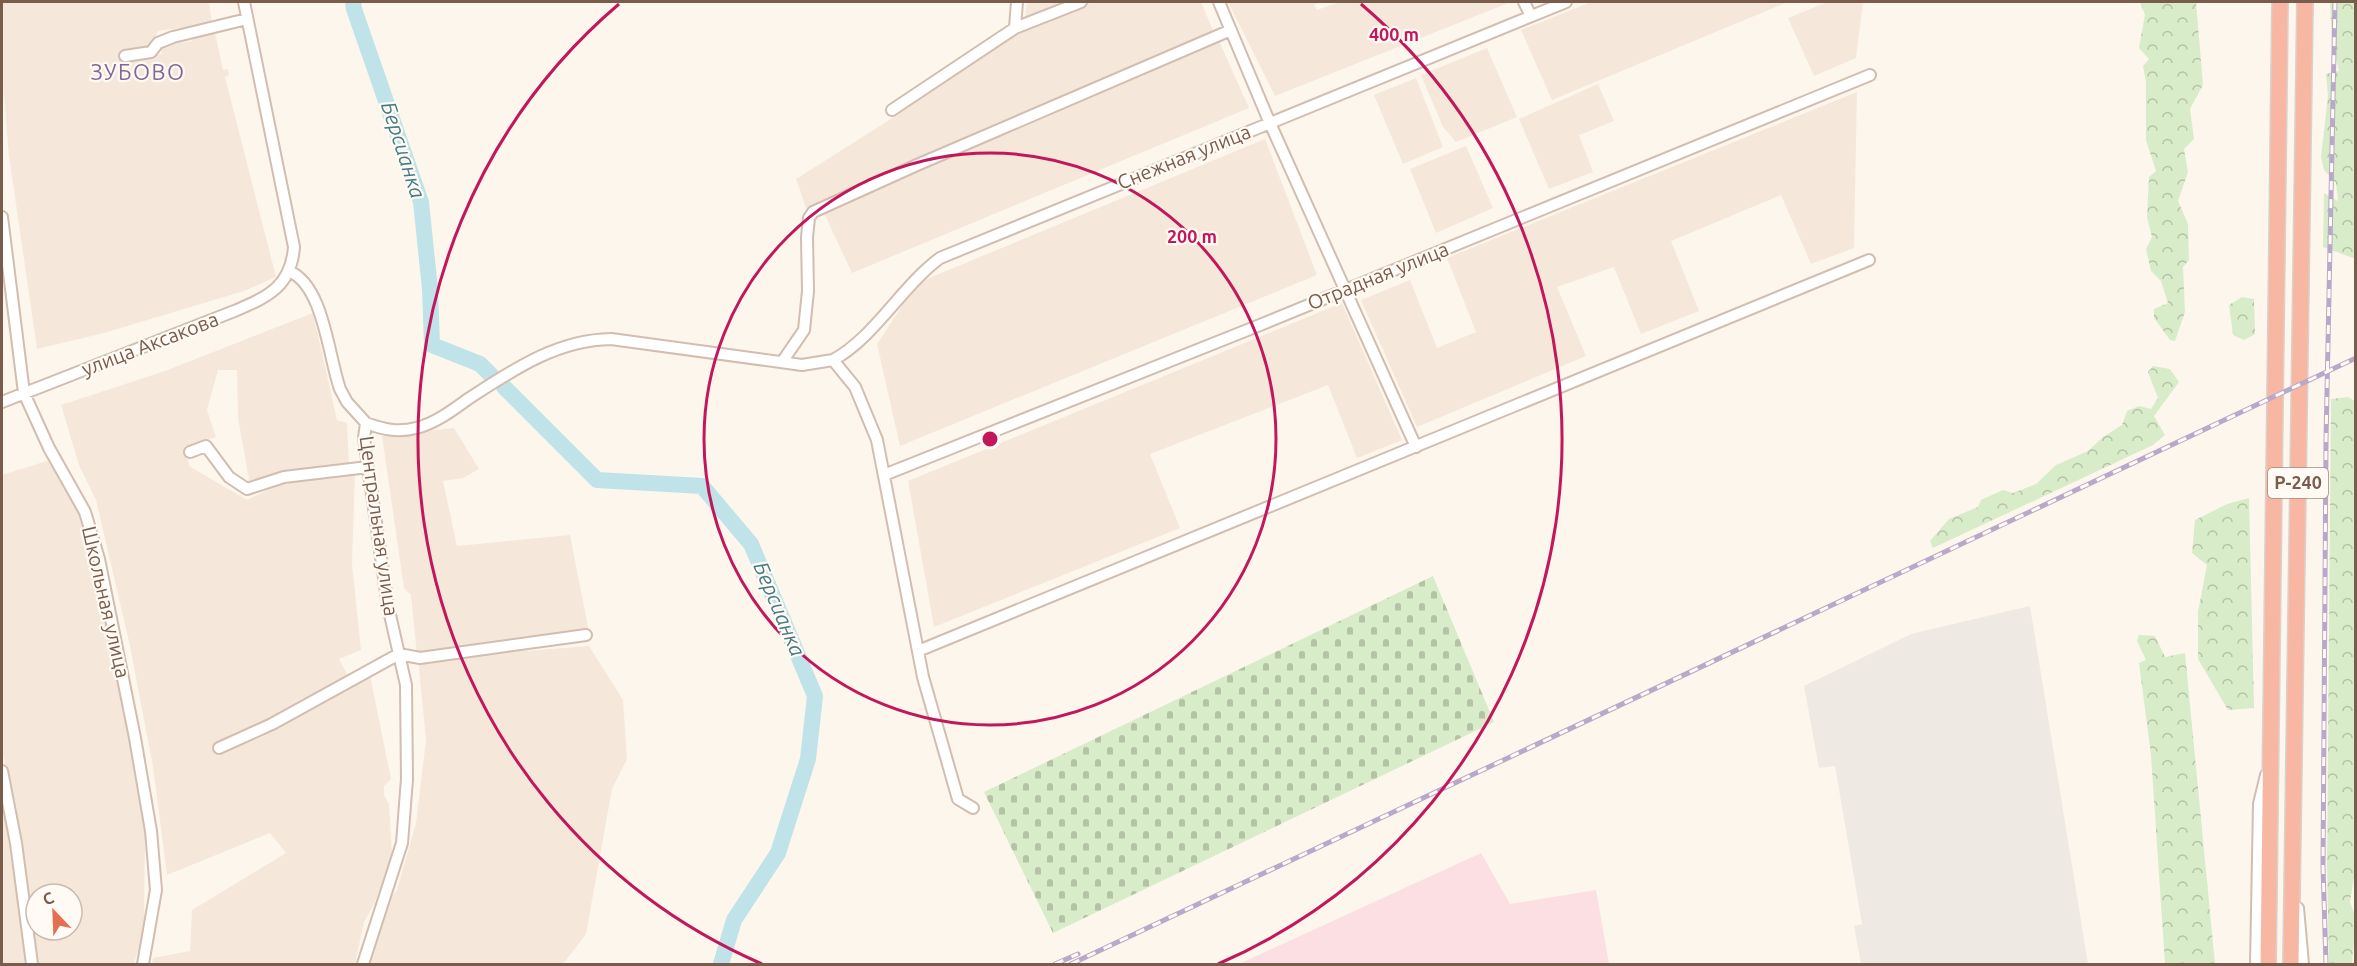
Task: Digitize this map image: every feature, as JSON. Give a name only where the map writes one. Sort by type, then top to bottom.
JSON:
[{"type":"highway","name":"Р-240","points":[[2268,964],[2280,2]]},
{"type":"highway","name":"Р-240","points":[[2291,964],[2305,2]]},
{"type":"street","points":[[244,2],[294,247],[289,271]]},
{"type":"street","points":[[1015,28],[1017,2]]},
{"type":"street","points":[[892,110],[1015,28],[1080,2]]},
{"type":"street","points":[[1219,2],[1269,121],[1347,289],[1416,447]]},
{"type":"street","points":[[1524,2],[1531,16]]},
{"type":"street","name":"Снежная улица","points":[[833,360],[856,343],[920,273],[940,258],[1269,121],[1566,2]]},
{"type":"street","points":[[125,56],[151,52],[158,43],[173,37],[247,19]]},
{"type":"street","points":[[782,362],[804,330],[808,291],[807,237],[809,218],[813,212],[1231,30]]},
{"type":"street","name":"Отрадная улица","points":[[884,475],[1870,75]]},
{"type":"street","name":"Школьная улица","points":[[2,217],[24,393],[49,448],[85,512],[99,559],[135,738],[150,831],[156,890],[143,964]]},
{"type":"street","points":[[918,651],[1869,260]]},
{"type":"street","name":"улица Аксакова","points":[[2,402],[253,303],[275,290],[289,271]]},
{"type":"street","name":"Центральная улица","points":[[289,271],[299,275],[312,293],[340,388],[347,402],[366,423],[364,438],[388,606],[406,685],[407,779],[402,843],[363,964]]},
{"type":"street","points":[[366,423],[383,429],[417,428],[446,414],[492,383],[552,351],[588,340],[611,339],[802,365],[833,360],[855,387],[877,440],[923,677],[958,799],[973,808]]},
{"type":"street","points":[[190,452],[206,446],[229,477],[248,489],[284,477],[368,467]]},
{"type":"street","points":[[219,748],[272,724],[399,654],[420,658],[586,635]]},
{"type":"street","points":[[2256,964],[2259,804],[2270,760]]},
{"type":"street","points":[[2,771],[16,843],[32,964]]},
{"type":"street","points":[[2292,850],[2303,964]]},
{"type":"shaded area","points":[[2,2],[209,2],[212,23],[158,31],[149,49],[119,54],[120,60],[162,54],[160,46],[192,41],[195,36],[215,33],[223,70],[228,69],[229,75],[225,77],[276,277],[244,291],[104,333],[37,349],[9,156],[2,76]]},
{"type":"shaded area","points":[[1027,2],[1062,2],[1025,17]]},
{"type":"shaded area","points":[[1092,2],[1201,2],[1214,33],[807,211],[796,179],[883,124],[993,48],[1023,31]]},
{"type":"shaded area","points":[[1228,2],[1323,2],[1314,5],[1317,10],[1339,2],[1511,2],[1275,96]]},
{"type":"shaded area","points":[[1591,2],[1788,2],[1552,100],[1521,30]]},
{"type":"shaded area","points":[[1827,2],[1863,2],[1856,58],[1814,76],[1788,18]]},
{"type":"shaded area","points":[[1219,41],[1249,108],[852,273],[824,213]]},
{"type":"shaded area","points":[[1487,48],[1517,117],[1456,142],[1443,127],[1421,75]]},
{"type":"shaded area","points":[[1416,78],[1443,147],[1403,164],[1374,95]]},
{"type":"shaded area","points":[[1598,84],[1614,121],[1579,135],[1593,172],[1549,189],[1519,119]]},
{"type":"shaded area","points":[[1857,92],[1854,248],[1811,264],[1781,195],[1671,241],[1699,311],[1641,334],[1614,267],[1557,287],[1586,356],[1417,427],[1361,300],[1410,280],[1437,348],[1476,332],[1447,258]]},
{"type":"shaded area","points":[[1265,139],[1317,275],[900,446],[877,344],[917,283]]},
{"type":"shaded area","points":[[1466,146],[1493,208],[1436,233],[1410,169]]},
{"type":"shaded area","points":[[1342,303],[1402,440],[1357,458],[1328,385],[1150,454],[1180,528],[934,627],[908,481]]},
{"type":"shaded area","points":[[313,313],[337,420],[347,423],[349,465],[250,485],[238,418],[237,370],[218,370],[207,410],[216,437],[185,447],[189,466],[247,500],[287,480],[355,472],[352,564],[361,650],[339,659],[349,678],[258,728],[215,747],[219,756],[274,731],[345,684],[370,675],[391,779],[384,786],[384,795],[389,804],[392,854],[375,902],[364,922],[355,964],[152,964],[153,958],[190,951],[192,910],[286,853],[270,833],[167,875],[153,767],[130,646],[96,500],[79,465],[61,405],[165,371]]},
{"type":"shaded area","points":[[454,428],[479,469],[463,478],[443,481],[457,546],[570,535],[589,632],[417,655],[411,595],[404,588],[382,436]]},
{"type":"shaded area","points":[[50,460],[82,519],[125,713],[145,834],[144,927],[134,964],[36,964],[34,942],[84,942],[84,882],[27,882],[2,748],[2,475]]},
{"type":"shaded area","points":[[2030,606],[2088,964],[1861,964],[1854,926],[1862,924],[1835,766],[1819,768],[1804,686],[1911,634]]},
{"type":"shaded area","points":[[589,646],[623,700],[627,759],[612,789],[586,934],[563,964],[367,964],[387,902],[397,890],[416,823],[426,740],[418,659]]},
{"type":"shaded area","points":[[2,800],[28,964],[2,964]]},
{"type":"shaded area","points":[[1481,853],[1510,904],[1596,890],[1609,964],[1239,964]]},
{"type":"green space","points":[[2140,2],[2196,2],[2203,85],[2190,109],[2194,139],[2184,149],[2188,172],[2178,201],[2188,224],[2189,260],[2183,267],[2185,312],[2175,341],[2170,340],[2154,318],[2154,309],[2168,303],[2161,281],[2151,271],[2146,249],[2152,237],[2147,217],[2149,177],[2156,171],[2146,140],[2146,82],[2143,66],[2149,59],[2139,48],[2145,15]]},
{"type":"green space","points":[[2330,2],[2355,2],[2356,257],[2353,258],[2323,247],[2324,193],[2338,201],[2336,183],[2324,170],[2321,157],[2328,96],[2326,74],[2339,71],[2332,42]]},
{"type":"green space","points":[[2242,297],[2254,299],[2255,334],[2244,340],[2233,335],[2229,305]]},
{"type":"green space","points":[[2153,366],[2170,369],[2179,382],[2154,416],[2165,435],[2153,445],[1933,548],[1930,541],[1949,519],[1978,507],[1981,500],[2003,490],[2013,493],[2036,484],[2056,465],[2088,451],[2103,437],[2122,425],[2127,411],[2139,406],[2151,409],[2158,398],[2148,372]]},
{"type":"green space","points":[[2348,397],[2356,402],[2356,865],[2350,902],[2356,918],[2352,964],[2329,964],[2327,866],[2331,399]]},
{"type":"green space","points":[[2249,498],[2254,708],[2228,710],[2198,659],[2198,612],[2207,565],[2192,553],[2195,520],[2227,504]]},
{"type":"green space","points":[[1433,576],[1494,722],[1053,933],[984,792]]},
{"type":"green space","points":[[2139,635],[2155,636],[2165,657],[2185,653],[2215,964],[2165,964],[2151,755],[2139,663],[2146,660],[2137,641]]},
{"type":"waterway","name":"Берсианка","points":[[353,2],[421,202],[430,289],[432,345],[480,364],[491,375]]},
{"type":"waterway","name":"Берсианка","points":[[504,387],[597,480],[702,486],[751,544],[815,696],[808,759],[778,853],[734,920],[721,964]]},
{"type":"railway","points":[[2326,964],[2323,866],[2326,441],[2335,2]]},
{"type":"railway","points":[[1071,964],[2356,358]]},
{"type":"railway","points":[[1055,964],[1078,954]]},
{"type":"district","name":"ЗУБОВО","points":[[138,72]]}]
